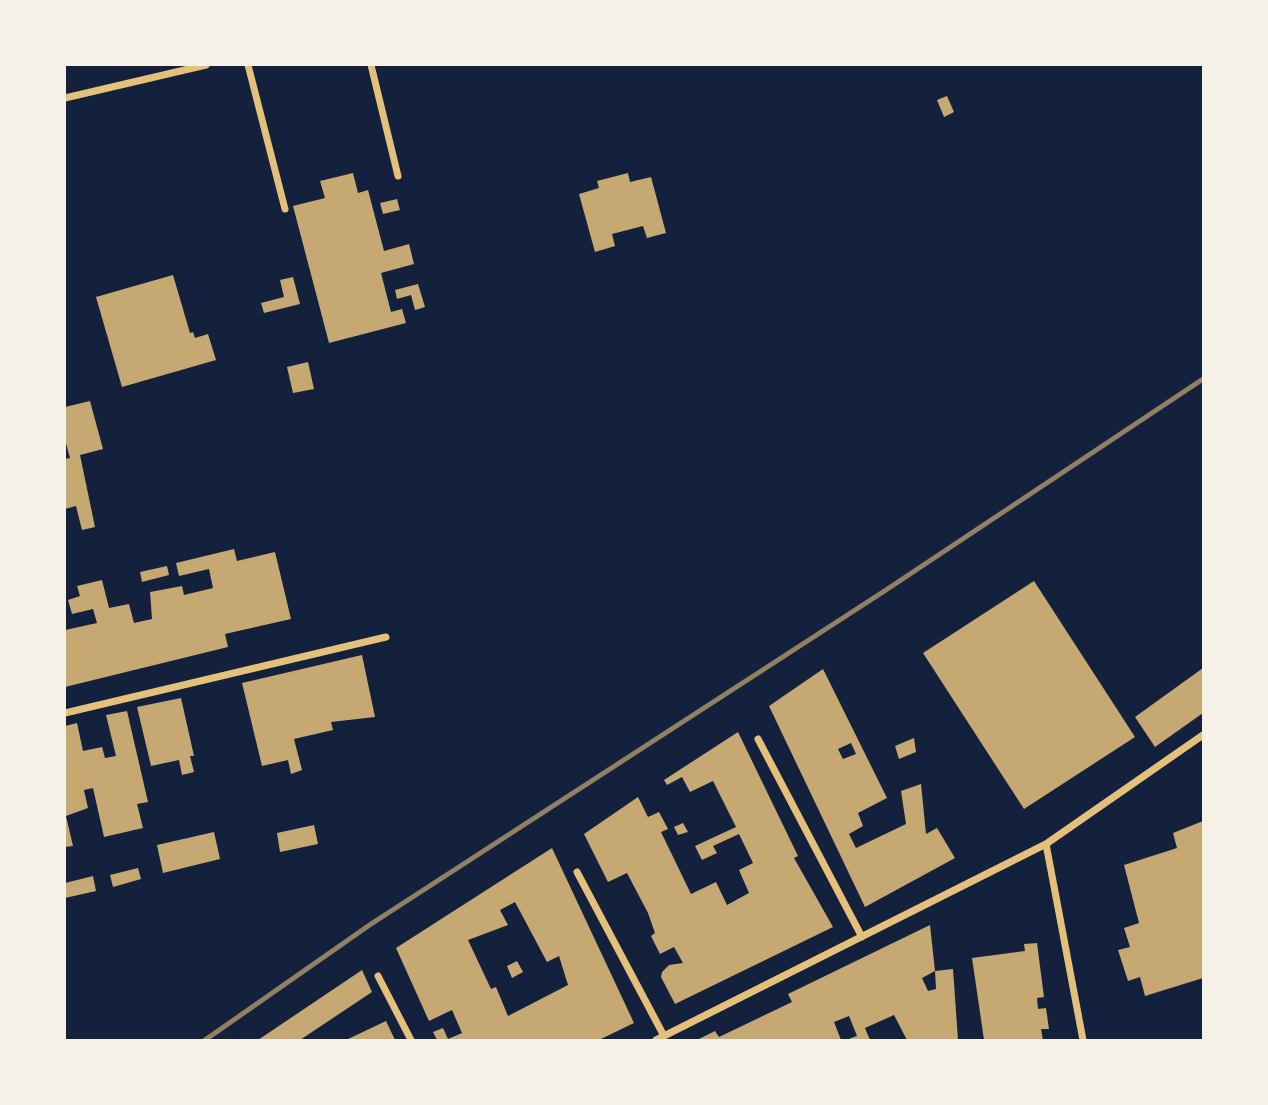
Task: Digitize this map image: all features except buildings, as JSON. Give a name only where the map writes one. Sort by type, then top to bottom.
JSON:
[{"type":"street","points":[[65,98],[206,65]]},
{"type":"street","points":[[248,65],[285,209]]},
{"type":"street","points":[[370,65],[398,176]]},
{"type":"street","points":[[65,713],[386,637]]},
{"type":"street","points":[[577,872],[660,1038],[1046,844],[1203,735]]},
{"type":"street","points":[[758,739],[862,937]]},
{"type":"street","points":[[1046,844],[1083,1040]]},
{"type":"street","points":[[378,976],[411,1040]]},
{"type":"railway","points":[[205,1040],[371,924],[886,590],[1203,379]]}]
